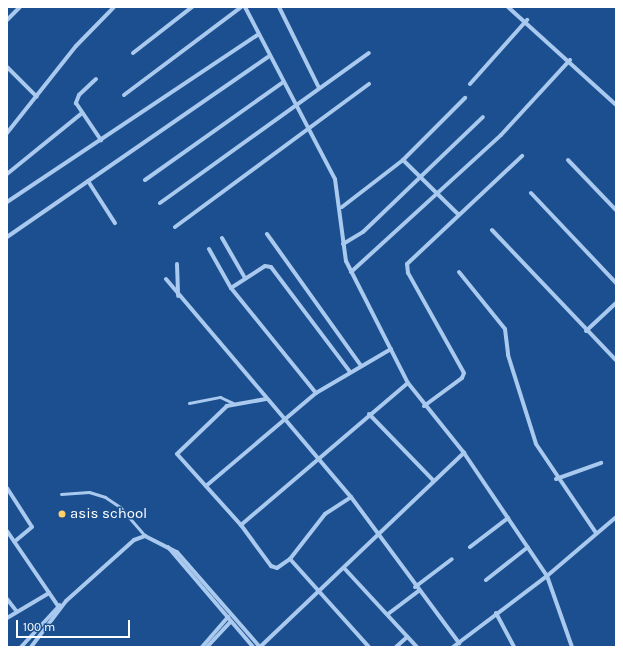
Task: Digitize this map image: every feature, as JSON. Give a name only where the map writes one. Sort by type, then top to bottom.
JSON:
[{"type":"street","points":[[7,20],[20,7]]},
{"type":"street","points":[[7,133],[76,46],[114,7]]},
{"type":"street","points":[[133,53],[192,7]]},
{"type":"street","points":[[124,95],[241,7]]},
{"type":"street","points":[[245,7],[268,57],[310,130],[335,179],[342,207],[343,244],[351,272],[408,383],[424,406],[464,452],[547,576],[572,647]]},
{"type":"street","points":[[279,7],[319,88]]},
{"type":"street","points":[[508,7],[527,20],[616,104]]},
{"type":"street","points":[[470,84],[527,20]]},
{"type":"street","points":[[7,202],[58,165],[101,140],[257,35]]},
{"type":"street","points":[[160,203],[369,53]]},
{"type":"street","points":[[7,237],[268,57]]},
{"type":"street","points":[[351,272],[438,195],[501,136],[570,60]]},
{"type":"street","points":[[7,67],[36,97]]},
{"type":"street","points":[[96,79],[77,100],[82,113],[101,140]]},
{"type":"street","points":[[145,180],[282,83]]},
{"type":"street","points":[[175,227],[310,130],[369,84]]},
{"type":"street","points":[[342,207],[403,160],[465,98]]},
{"type":"street","points":[[7,174],[82,113]]},
{"type":"street","points":[[343,244],[362,232],[421,178],[483,116]]},
{"type":"street","points":[[424,406],[462,378],[464,373],[408,273],[407,264],[458,214],[522,156]]},
{"type":"street","points":[[403,160],[458,214]]},
{"type":"street","points":[[568,160],[616,210]]},
{"type":"street","points":[[88,181],[115,223]]},
{"type":"street","points":[[531,193],[616,283]]},
{"type":"street","points":[[492,230],[586,331],[616,360]]},
{"type":"street","points":[[267,234],[361,366]]},
{"type":"street","points":[[222,238],[245,278]]},
{"type":"street","points":[[209,249],[231,288],[316,393]]},
{"type":"street","points":[[177,264],[178,296]]},
{"type":"street","points":[[231,288],[245,278],[271,267],[350,372]]},
{"type":"street","points":[[459,272],[505,329],[508,355],[536,444],[556,479],[596,533]]},
{"type":"street","points":[[166,279],[178,296],[352,497],[416,589],[459,643]]},
{"type":"street","points":[[586,331],[616,303]]},
{"type":"street","points":[[206,486],[283,418],[316,393],[391,349]]},
{"type":"street","points":[[241,525],[317,457],[408,383]]},
{"type":"street","points":[[266,399],[232,403],[177,452],[241,525],[272,567],[277,568],[290,558],[325,514],[352,497]]},
{"type":"street","points":[[369,414],[433,480]]},
{"type":"street","points":[[21,647],[59,607],[134,540],[145,536],[166,545],[177,552],[260,647],[464,452]]},
{"type":"street","points":[[556,479],[601,463]]},
{"type":"street","points":[[7,488],[32,527],[14,542]]},
{"type":"street","points":[[453,647],[547,576],[616,516]]},
{"type":"street","points":[[470,547],[508,518]]},
{"type":"street","points":[[7,531],[59,607]]},
{"type":"street","points":[[166,545],[228,620],[253,647]]},
{"type":"street","points":[[486,580],[528,547]]},
{"type":"street","points":[[290,558],[369,647]]},
{"type":"street","points":[[388,614],[452,559]]},
{"type":"street","points":[[344,568],[417,647]]},
{"type":"street","points":[[7,618],[49,593]]},
{"type":"street","points":[[7,599],[17,612]]},
{"type":"street","points":[[31,647],[59,607]]},
{"type":"street","points":[[496,614],[514,647]]},
{"type":"street","points":[[202,647],[232,616]]},
{"type":"street","points":[[207,647],[228,620]]},
{"type":"street","points":[[396,647],[407,637]]},
{"type":"lane","points":[[189,403],[220,397],[232,403]]},
{"type":"lane","points":[[61,494],[89,492],[105,497],[120,507],[145,536]]},
{"type":"place","name":"asis school","points":[[62,514]]}]
